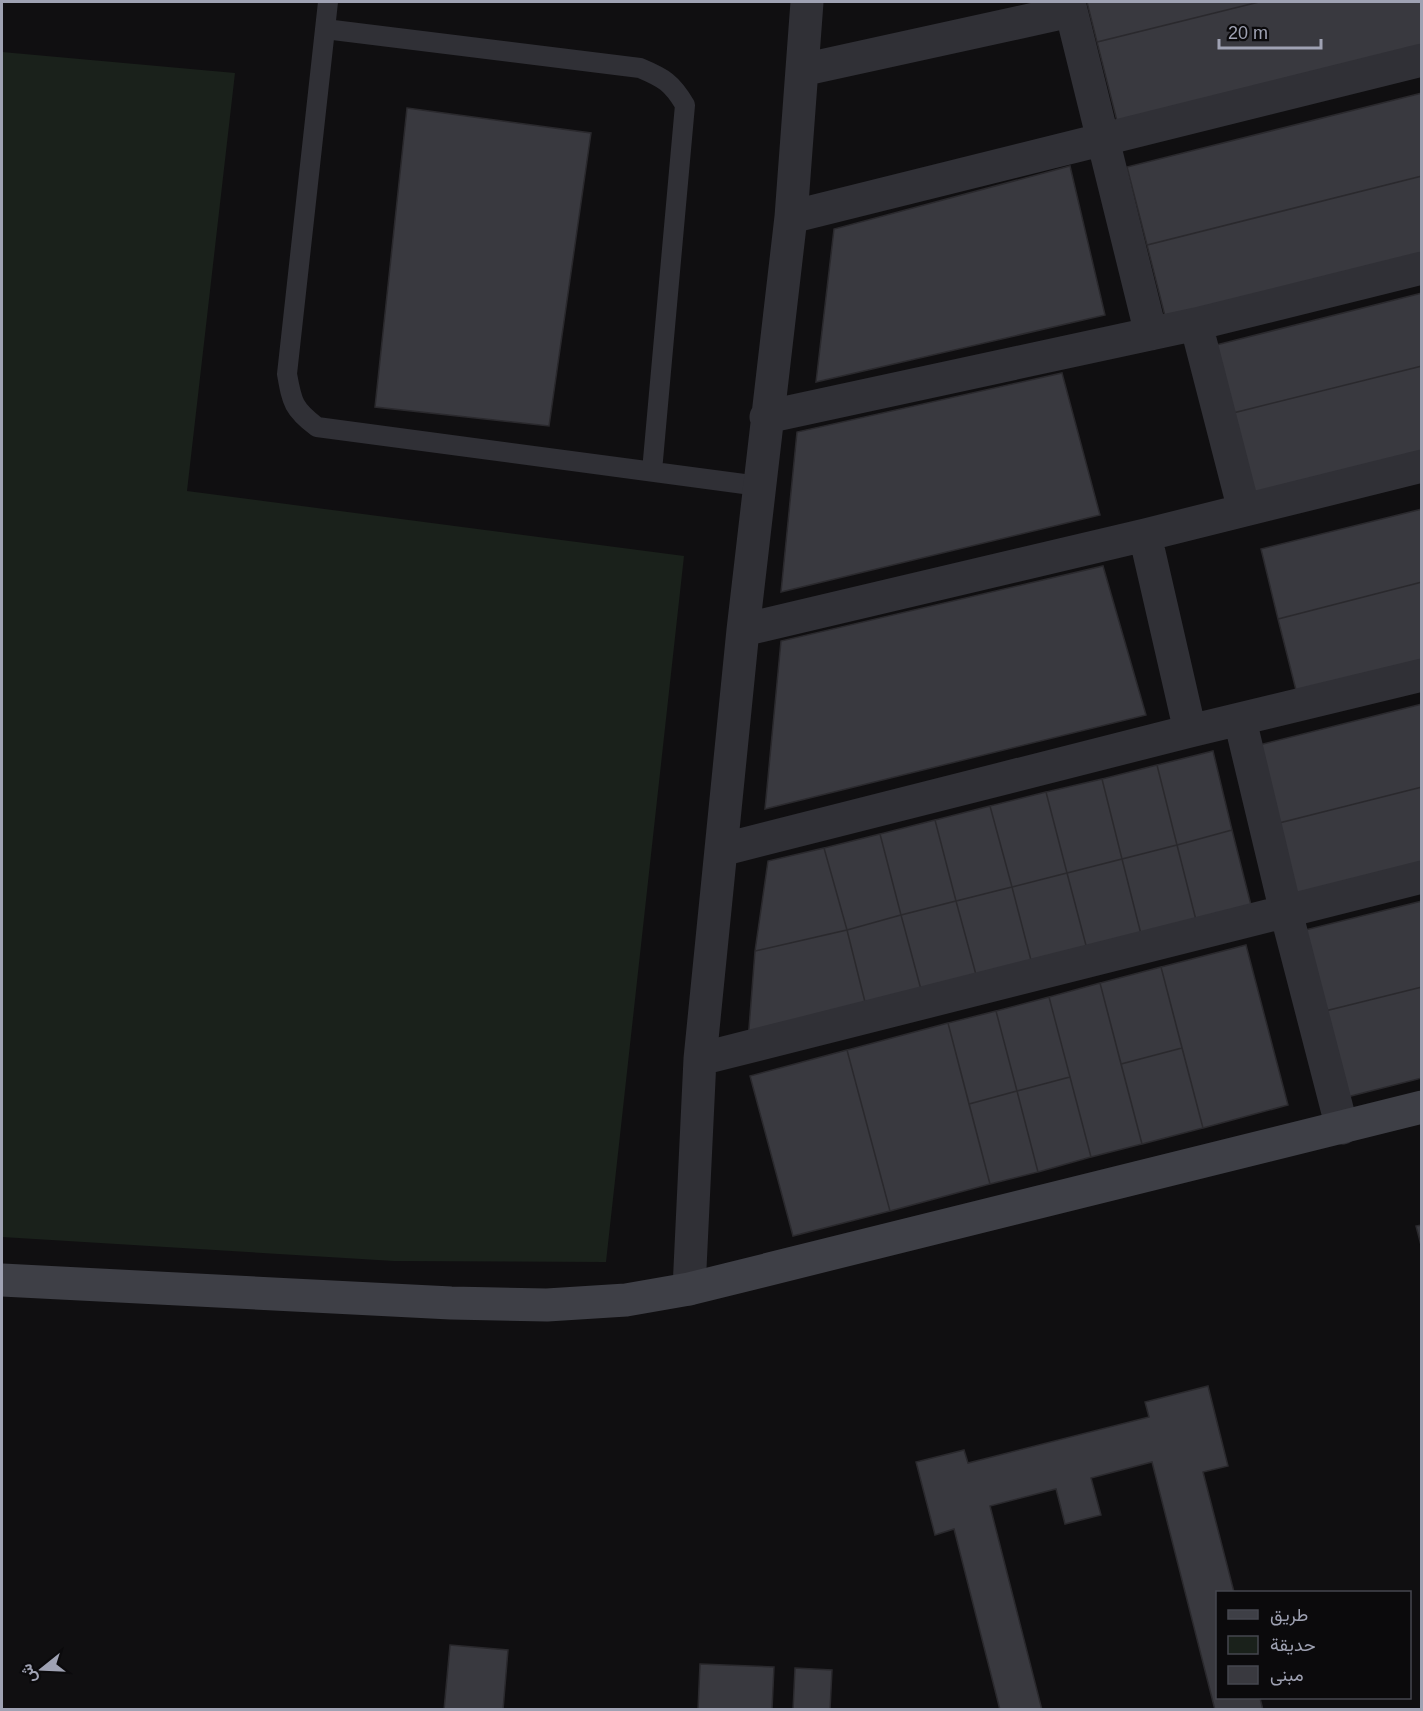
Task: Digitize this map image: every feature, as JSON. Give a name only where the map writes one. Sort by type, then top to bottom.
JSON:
[{"type":"street","points":[[689,1289],[700,1059],[742,630],[791,217],[807,2]]},
{"type":"street","points":[[802,70],[1070,6],[1151,334]]},
{"type":"street","points":[[791,217],[1422,60]]},
{"type":"street","points":[[766,417],[1196,324],[1422,268]]},
{"type":"street","points":[[1196,324],[1244,510]]},
{"type":"street","points":[[742,630],[1145,535],[1422,466]]},
{"type":"street","points":[[1145,535],[1190,731]]},
{"type":"street","points":[[721,850],[1190,731],[1422,675]]},
{"type":"street","points":[[1240,720],[1286,912],[1342,1128]]},
{"type":"street","points":[[700,1059],[1422,878]]},
{"type":"street","points":[[2,1280],[451,1303],[535,1305],[626,1300],[689,1289],[1422,1107]]},
{"type":"lane","points":[[328,2],[287,374],[291,397],[299,414],[317,427],[759,486]]},
{"type":"lane","points":[[325,29],[640,68],[658,76],[675,88],[685,105],[652,471]]},
{"type":"green space","points":[[2,52],[235,73],[187,491],[684,556],[606,1262],[394,1261],[2,1237]]},
{"type":"building","points":[[1087,2],[1259,2],[1097,42]]},
{"type":"building","points":[[1259,2],[1422,2],[1422,45],[1117,121],[1097,42]]},
{"type":"building","points":[[1422,93],[1422,176],[1147,245],[1127,167]]},
{"type":"building","points":[[407,108],[591,133],[549,426],[375,407]]},
{"type":"building","points":[[1070,166],[1105,315],[816,382],[834,229]]},
{"type":"building","points":[[1422,176],[1422,260],[1167,324],[1147,245]]},
{"type":"building","points":[[1422,293],[1422,366],[1229,414],[1212,346]]},
{"type":"building","points":[[1422,366],[1422,451],[1249,494],[1229,414]]},
{"type":"building","points":[[1062,373],[1100,515],[781,592],[797,432]]},
{"type":"building","points":[[1422,509],[1422,582],[1278,619],[1261,549]]},
{"type":"building","points":[[1103,566],[1146,715],[765,809],[781,641]]},
{"type":"building","points":[[1422,582],[1422,667],[1298,698],[1278,619]]},
{"type":"building","points":[[1422,704],[1422,787],[1279,823],[1259,745]]},
{"type":"building","points":[[1213,751],[1232,830],[1177,845],[1157,765]]},
{"type":"building","points":[[1157,765],[1177,845],[1122,859],[1102,779]]},
{"type":"building","points":[[1102,779],[1122,859],[1067,873],[1046,792]]},
{"type":"building","points":[[1422,787],[1422,871],[1299,902],[1279,823]]},
{"type":"building","points":[[1046,792],[1067,873],[1012,887],[990,806]]},
{"type":"building","points":[[990,806],[1012,887],[956,901],[935,820]]},
{"type":"building","points":[[935,820],[956,901],[901,915],[880,834]]},
{"type":"building","points":[[1232,830],[1252,909],[1197,924],[1177,845]]},
{"type":"building","points":[[880,834],[901,915],[847,930],[824,848]]},
{"type":"building","points":[[1177,845],[1197,924],[1142,938],[1122,859]]},
{"type":"building","points":[[824,848],[847,930],[755,951],[768,861]]},
{"type":"building","points":[[1122,859],[1142,938],[1088,953],[1067,873]]},
{"type":"building","points":[[1067,873],[1088,953],[1033,968],[1012,887]]},
{"type":"building","points":[[1012,887],[1033,968],[978,982],[956,901]]},
{"type":"building","points":[[956,901],[978,982],[923,997],[901,915]]},
{"type":"building","points":[[1422,901],[1422,987],[1321,1012],[1301,931]]},
{"type":"building","points":[[901,915],[923,997],[867,1010],[847,930]]},
{"type":"building","points":[[847,930],[867,1010],[748,1041],[755,951]]},
{"type":"building","points":[[1246,945],[1288,1105],[1203,1128],[1161,967]]},
{"type":"building","points":[[1161,967],[1182,1048],[1121,1064],[1100,983]]},
{"type":"building","points":[[1100,983],[1142,1144],[1091,1157],[1049,997]]},
{"type":"building","points":[[1422,987],[1422,1078],[1343,1098],[1321,1012]]},
{"type":"building","points":[[1049,997],[1070,1077],[1017,1091],[996,1011]]},
{"type":"building","points":[[996,1011],[1017,1091],[969,1104],[948,1023]]},
{"type":"building","points":[[948,1023],[990,1184],[890,1211],[847,1050]]},
{"type":"building","points":[[1182,1048],[1203,1128],[1142,1144],[1121,1064]]},
{"type":"building","points":[[847,1050],[890,1211],[793,1236],[750,1076]]},
{"type":"building","points":[[1070,1077],[1091,1157],[1038,1172],[1017,1091]]},
{"type":"building","points":[[1017,1091],[1038,1172],[990,1184],[969,1104]]},
{"type":"building","points":[[1422,1225],[1422,1249],[1416,1226]]},
{"type":"building","points":[[1208,1386],[1228,1466],[1203,1472],[1234,1591],[1216,1591],[1216,1699],[1260,1699],[1263,1710],[1215,1710],[1152,1462],[1091,1478],[1101,1515],[1065,1524],[1056,1489],[990,1506],[1042,1710],[1000,1710],[954,1529],[935,1535],[916,1462],[964,1450],[968,1463],[1149,1417],[1145,1402]]},
{"type":"building","points":[[450,1645],[508,1650],[503,1710],[444,1710]]},
{"type":"building","points":[[700,1664],[774,1667],[772,1710],[698,1710]]},
{"type":"building","points":[[795,1668],[832,1670],[830,1710],[793,1710]]}]
